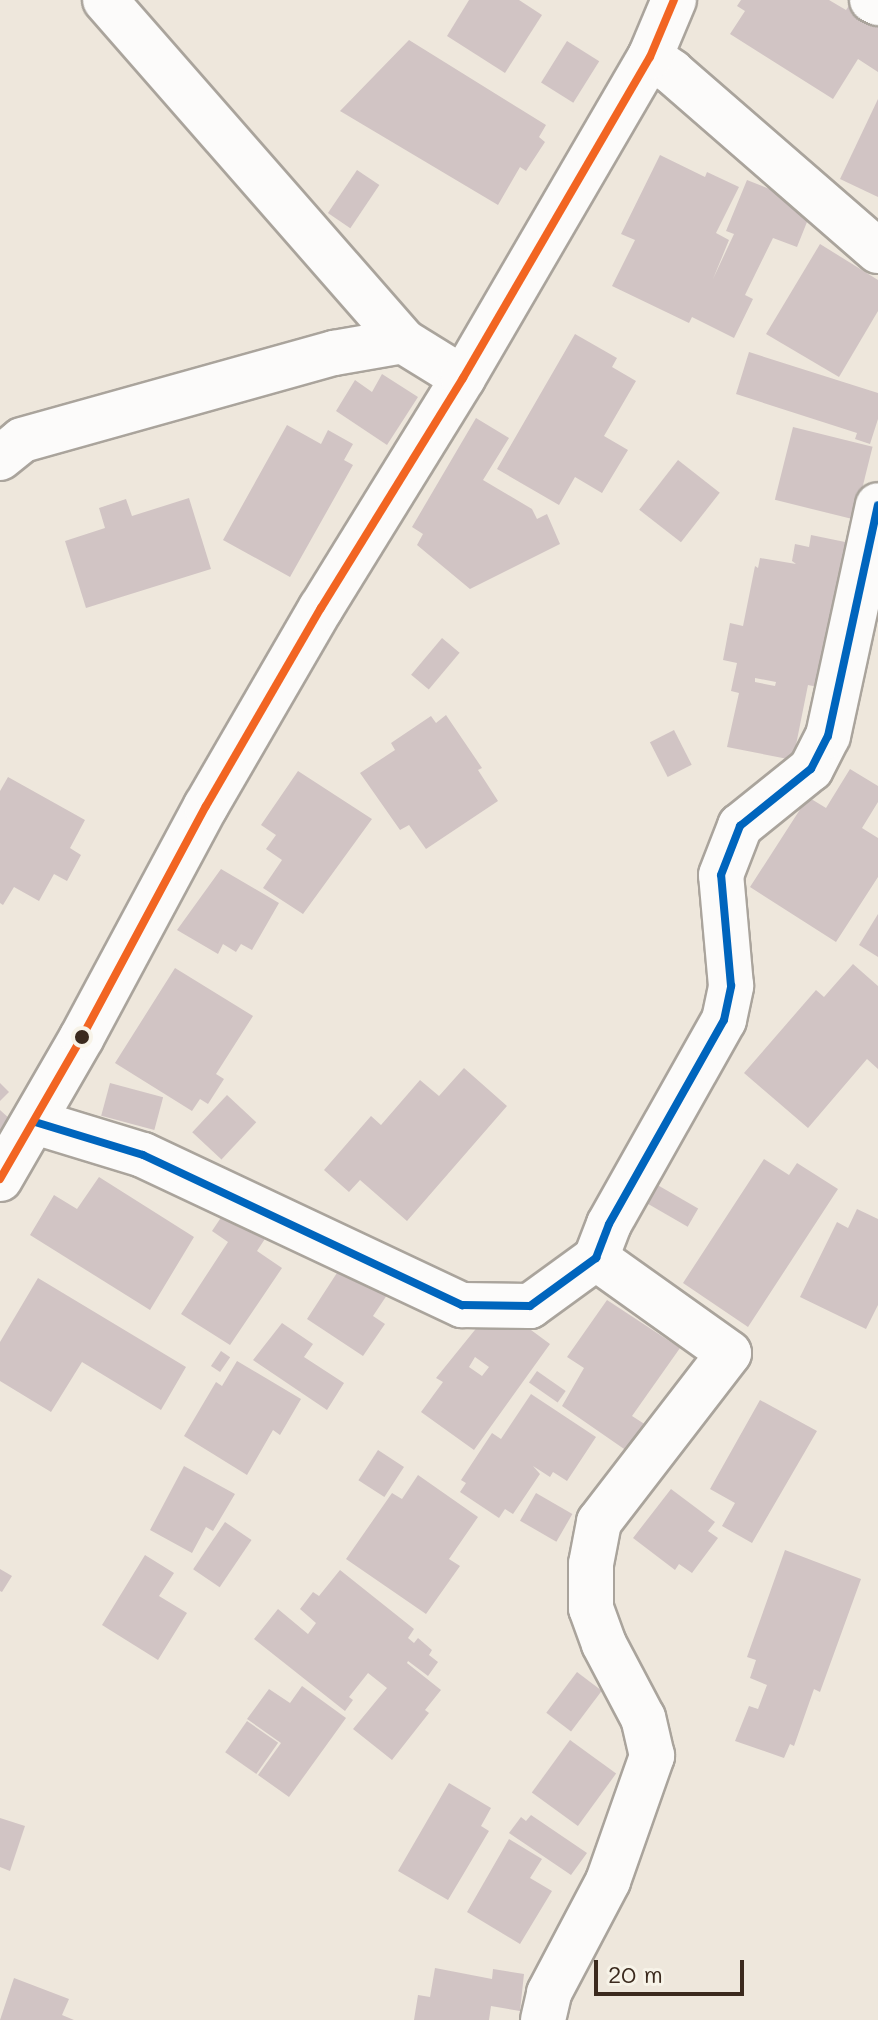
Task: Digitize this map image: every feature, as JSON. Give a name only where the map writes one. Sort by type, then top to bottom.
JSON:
[{"type":"street","points":[[105,0],[403,341],[463,378]]},
{"type":"street","points":[[0,1179],[35,1122],[206,806],[321,608],[463,378],[650,57],[674,0]]},
{"type":"street","points":[[872,0],[878,3]]},
{"type":"street","points":[[650,57],[672,72],[878,251]]},
{"type":"street","points":[[0,458],[22,440],[334,353],[403,341]]},
{"type":"street","points":[[35,1122],[143,1155],[462,1305],[530,1306],[596,1258],[609,1224],[724,1020],[731,986],[721,875],[740,826],[811,769],[828,736],[878,505]]},
{"type":"street","points":[[543,2020],[549,1993],[608,1881],[652,1756],[643,1718],[604,1644],[591,1608],[591,1564],[599,1522],[729,1353],[596,1258]]},
{"type":"building","points":[[469,0],[519,0],[542,15],[505,73],[447,36]]},
{"type":"building","points":[[741,0],[829,0],[846,10],[850,4],[878,21],[878,72],[858,59],[833,99],[730,34],[745,11],[737,6]]},
{"type":"building","points":[[409,40],[546,125],[539,137],[545,142],[526,171],[520,167],[498,205],[340,111]]},
{"type":"building","points":[[567,41],[599,61],[573,103],[541,83]]},
{"type":"building","points":[[878,99],[878,197],[840,179]]},
{"type":"building","points":[[660,155],[705,177],[707,172],[739,187],[716,233],[729,240],[713,279],[734,234],[726,231],[747,180],[790,197],[788,203],[811,212],[797,247],[773,238],[745,295],[753,299],[734,338],[692,317],[689,323],[612,286],[635,240],[621,234]]},
{"type":"building","points":[[357,170],[379,185],[350,228],[328,213]]},
{"type":"building","points":[[820,244],[878,280],[878,311],[839,377],[766,334]]},
{"type":"building","points":[[575,334],[617,358],[612,367],[636,381],[604,436],[628,450],[602,493],[575,477],[559,505],[497,469]]},
{"type":"building","points":[[749,352],[878,393],[878,419],[870,444],[855,439],[857,433],[736,394]]},
{"type":"building","points":[[382,374],[418,397],[387,445],[336,411],[355,380],[372,392]]},
{"type":"building","points":[[476,418],[509,438],[483,480],[532,509],[537,519],[547,514],[560,544],[470,589],[417,545],[423,534],[412,527]]},
{"type":"building","points":[[287,425],[321,444],[328,430],[353,444],[344,460],[353,465],[290,577],[223,540]]},
{"type":"building","points":[[793,427],[873,447],[854,520],[775,500]]},
{"type":"building","points":[[678,460],[720,493],[681,542],[639,510]]},
{"type":"building","points":[[189,498],[211,569],[86,608],[65,541],[105,528],[99,508],[126,499],[132,516]]},
{"type":"building","points":[[811,535],[850,543],[823,688],[808,685],[793,760],[727,747],[739,693],[731,691],[737,663],[723,660],[730,623],[743,626],[755,566],[758,568],[760,558],[796,564],[792,561],[795,544],[809,547]],"holes":[[[755,678],[776,682],[775,686],[755,682]]]},
{"type":"building","points":[[442,638],[460,653],[429,690],[411,675]]},
{"type":"building","points":[[446,715],[482,768],[478,770],[498,801],[426,849],[409,825],[400,830],[360,773],[395,750],[391,743],[431,716],[436,723]]},
{"type":"building","points":[[674,730],[692,765],[668,777],[650,742]]},
{"type":"building","points":[[850,769],[878,786],[878,802],[862,828],[878,838],[878,877],[836,942],[750,887],[808,797],[826,808]]},
{"type":"building","points":[[298,771],[372,819],[303,914],[263,888],[282,860],[266,849],[276,835],[261,825]]},
{"type":"building","points":[[8,777],[85,820],[70,848],[81,855],[67,881],[54,874],[39,901],[14,887],[3,905],[0,903],[0,791]]},
{"type":"building","points":[[221,869],[279,903],[252,950],[241,944],[236,952],[223,944],[218,954],[177,930]]},
{"type":"building","points":[[878,914],[878,957],[859,945]]},
{"type":"building","points":[[853,964],[878,986],[878,1069],[867,1059],[808,1128],[744,1073],[816,990],[824,997]]},
{"type":"building","points":[[175,968],[253,1016],[216,1074],[224,1079],[208,1104],[200,1099],[192,1111],[115,1063]]},
{"type":"building","points":[[464,1068],[507,1106],[407,1221],[360,1180],[349,1192],[324,1170],[371,1116],[381,1125],[420,1080],[439,1096]]},
{"type":"building","points":[[0,1083],[9,1092],[0,1101]]},
{"type":"building","points":[[110,1083],[163,1097],[154,1130],[101,1116]]},
{"type":"building","points":[[227,1095],[256,1122],[221,1160],[192,1132]]},
{"type":"building","points":[[0,1110],[11,1120],[0,1131]]},
{"type":"building","points":[[764,1159],[789,1175],[797,1163],[838,1189],[748,1327],[683,1283]]},
{"type":"building","points":[[99,1177],[194,1237],[150,1310],[30,1235],[54,1195],[77,1209]]},
{"type":"building","points":[[654,1183],[698,1208],[688,1227],[644,1201]]},
{"type":"building","points":[[230,1204],[274,1225],[257,1251],[282,1268],[230,1345],[181,1314],[228,1242],[212,1231]]},
{"type":"building","points":[[857,1209],[878,1219],[878,1305],[866,1329],[800,1297],[837,1222],[848,1228]]},
{"type":"building","points":[[346,1259],[391,1289],[373,1316],[385,1324],[363,1356],[307,1319]]},
{"type":"building","points":[[38,1278],[186,1367],[161,1410],[82,1362],[51,1412],[0,1381],[0,1342]]},
{"type":"building","points":[[607,1300],[680,1348],[632,1416],[646,1425],[627,1451],[562,1406],[584,1368],[567,1357]]},
{"type":"building","points":[[487,1315],[512,1316],[550,1344],[474,1450],[421,1412],[443,1382],[436,1378]],"holes":[[[475,1357],[489,1367],[482,1376],[469,1367]]]},
{"type":"building","points":[[282,1323],[313,1344],[304,1357],[344,1383],[327,1410],[253,1360]]},
{"type":"building","points":[[221,1351],[230,1357],[220,1372],[211,1366]]},
{"type":"building","points":[[237,1361],[301,1399],[280,1435],[273,1430],[247,1475],[184,1436],[216,1382],[222,1386]]},
{"type":"building","points":[[537,1371],[566,1391],[558,1403],[529,1382]]},
{"type":"building","points":[[531,1394],[596,1437],[567,1481],[553,1472],[550,1477],[533,1466],[540,1474],[513,1514],[505,1509],[499,1518],[460,1492],[466,1483],[461,1480],[492,1433],[501,1439]]},
{"type":"building","points":[[760,1400],[817,1431],[752,1543],[722,1526],[735,1503],[710,1489]]},
{"type":"building","points":[[378,1450],[404,1467],[384,1497],[358,1480]]},
{"type":"building","points":[[184,1466],[235,1494],[213,1531],[206,1527],[192,1553],[150,1530]]},
{"type":"building","points":[[418,1475],[478,1517],[449,1559],[460,1566],[426,1614],[346,1559],[392,1493],[402,1499]]},
{"type":"building","points":[[671,1489],[715,1522],[708,1531],[718,1538],[692,1573],[679,1564],[675,1570],[633,1538]]},
{"type":"building","points":[[536,1493],[572,1514],[556,1542],[520,1521]]},
{"type":"building","points":[[225,1522],[252,1540],[220,1587],[193,1569]]},
{"type":"building","points":[[785,1550],[861,1579],[820,1692],[814,1689],[794,1746],[790,1744],[784,1758],[735,1741],[749,1706],[758,1709],[767,1685],[750,1678],[756,1660],[747,1657]]},
{"type":"building","points":[[145,1555],[174,1573],[159,1596],[187,1613],[158,1660],[102,1625]]},
{"type":"building","points":[[0,1569],[12,1576],[2,1592],[0,1591]]},
{"type":"building","points":[[340,1570],[414,1629],[408,1638],[414,1643],[418,1638],[432,1650],[429,1655],[438,1662],[428,1676],[407,1663],[441,1690],[425,1710],[429,1713],[392,1760],[353,1729],[387,1688],[368,1673],[349,1697],[353,1700],[345,1711],[254,1639],[278,1609],[308,1634],[316,1623],[300,1609],[313,1592],[319,1596]]},
{"type":"building","points":[[577,1672],[602,1691],[571,1731],[546,1713]]},
{"type":"building","points":[[302,1686],[346,1718],[289,1797],[258,1775],[281,1743],[247,1719],[269,1689],[290,1703]]},
{"type":"building","points":[[247,1721],[278,1743],[256,1774],[225,1752]]},
{"type":"building","points":[[570,1740],[616,1774],[578,1826],[532,1793]]},
{"type":"building","points":[[449,1783],[491,1808],[481,1826],[489,1831],[448,1900],[398,1871]]},
{"type":"building","points":[[531,1815],[587,1853],[571,1875],[509,1833],[521,1817],[526,1821]]},
{"type":"building","points":[[0,1818],[25,1826],[10,1871],[0,1867]]},
{"type":"building","points":[[509,1839],[542,1859],[530,1878],[552,1891],[520,1944],[467,1912]]},
{"type":"building","points":[[435,1968],[492,1979],[493,1969],[524,1974],[520,2011],[491,2006],[489,2020],[414,2020],[418,1995],[430,1997]]},
{"type":"building","points":[[14,1978],[69,1999],[62,2015],[74,2020],[0,2020]]},
{"type":"transit line","points":[[0,1179],[82,1037],[206,806],[321,608],[463,378],[650,57],[674,0]]},
{"type":"transit line","points":[[35,1122],[143,1155],[462,1305],[530,1306],[596,1258],[609,1224],[724,1020],[731,986],[721,875],[740,826],[811,769],[828,736],[878,505]]}]
